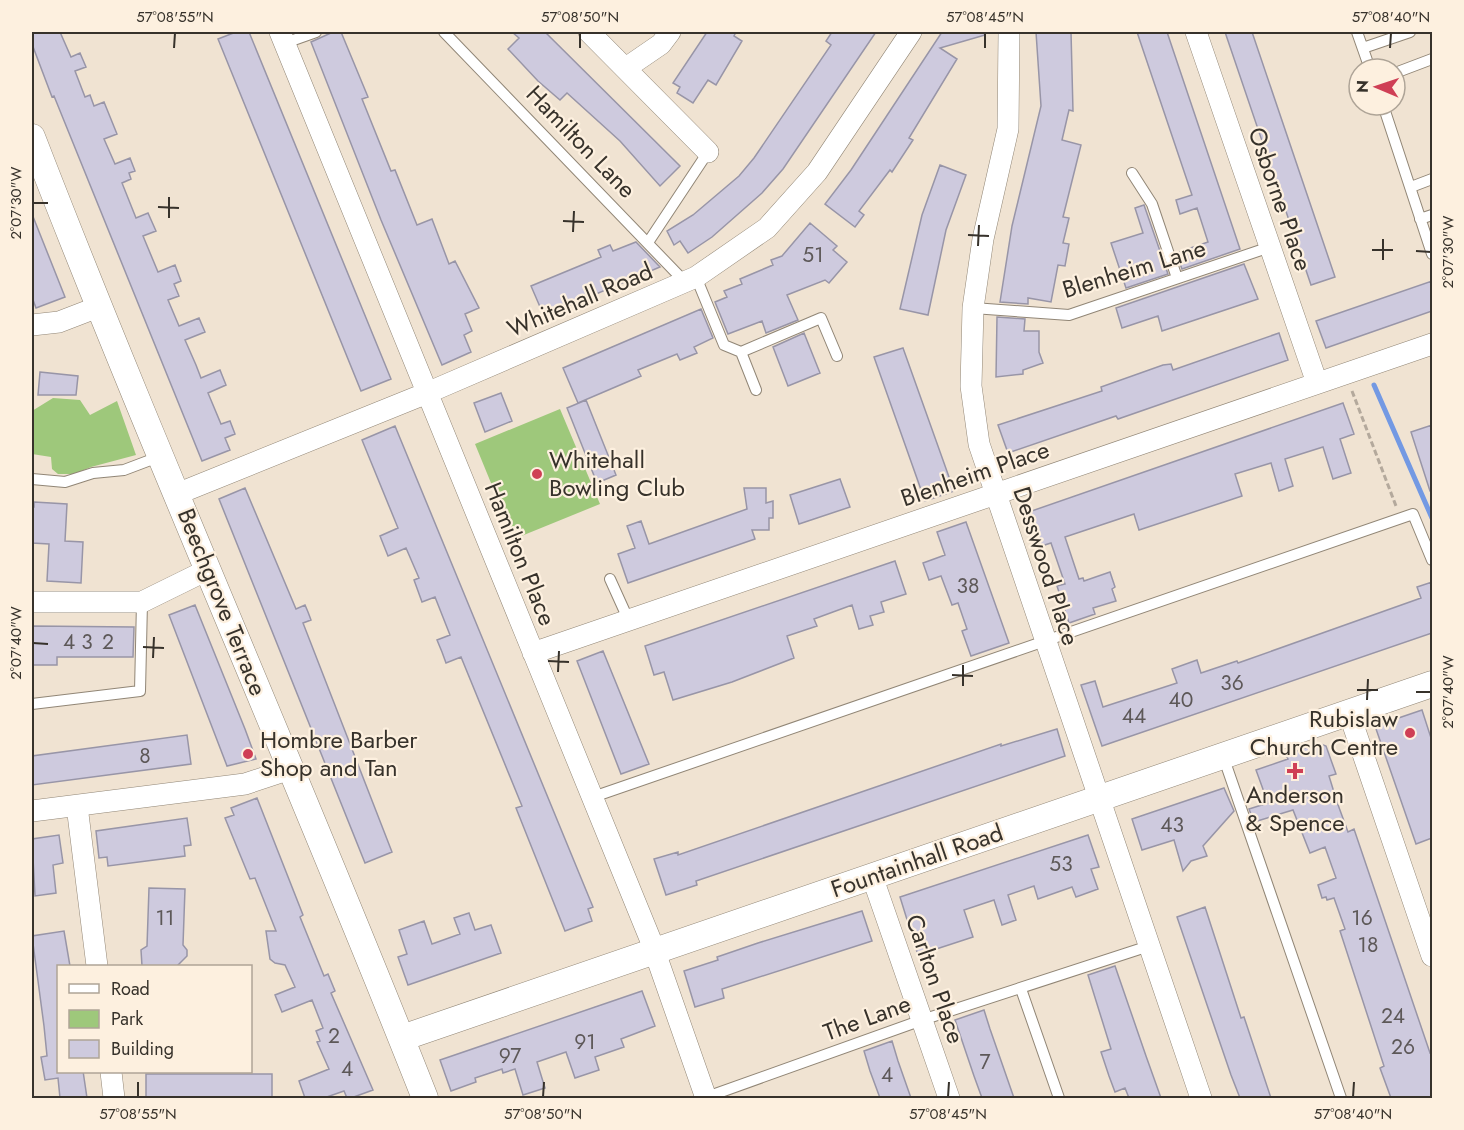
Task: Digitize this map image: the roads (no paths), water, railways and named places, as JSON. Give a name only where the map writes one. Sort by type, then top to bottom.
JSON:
[{"type":"street","points":[[589,32],[708,152]]},
{"type":"street","points":[[626,68],[661,44],[670,32]]},
{"type":"street","name":"Whitehall Road","points":[[177,494],[427,393],[691,280],[767,228],[817,172],[911,32]]},
{"type":"street","name":"Desswood Place","points":[[1009,32],[1011,99],[1008,129],[983,239],[973,308],[971,386],[979,444],[1201,1098]]},
{"type":"street","name":"Osborne Place","points":[[1196,32],[1317,383]]},
{"type":"street","name":"Hamilton Place","points":[[282,37],[655,951],[705,1098]]},
{"type":"street","name":"Beechgrove Terrace","points":[[32,137],[98,307],[209,569],[425,1098]]},
{"type":"street","points":[[32,325],[59,322],[98,307]]},
{"type":"street","name":"Blenheim Place","points":[[533,653],[1432,344]]},
{"type":"street","points":[[32,602],[142,602],[209,569]]},
{"type":"street","name":"Fountainhall Road","points":[[402,1038],[1432,684]]},
{"type":"street","points":[[1349,713],[1432,956]]},
{"type":"street","points":[[32,812],[245,784],[291,769]]},
{"type":"street","points":[[77,806],[98,965]]},
{"type":"street","name":"Carlton Place","points":[[872,876],[949,1098]]},
{"type":"street","points":[[111,1073],[114,1098]]},
{"type":"lane","points":[[282,37],[316,32]]},
{"type":"lane","name":"Hamilton Lane","points":[[444,32],[649,241],[691,280],[724,345],[741,352]]},
{"type":"lane","points":[[1357,32],[1366,57]]},
{"type":"lane","points":[[1363,48],[1410,32]]},
{"type":"lane","points":[[1407,68],[1432,59]]},
{"type":"lane","points":[[1387,117],[1432,254]]},
{"type":"lane","points":[[649,241],[708,152]]},
{"type":"lane","points":[[1132,172],[1152,204],[1177,278]]},
{"type":"lane","points":[[1411,187],[1432,179]]},
{"type":"lane","points":[[1420,219],[1432,214]]},
{"type":"lane","name":"Blenheim Lane","points":[[973,308],[1069,315],[1270,247]]},
{"type":"lane","points":[[756,390],[741,352],[820,318],[837,356]]},
{"type":"lane","points":[[32,479],[64,482],[93,473],[124,470],[161,456]]},
{"type":"lane","points":[[593,797],[1413,514],[1432,560]]},
{"type":"lane","points":[[610,579],[628,621]]},
{"type":"lane","points":[[32,704],[140,691],[142,602]]},
{"type":"lane","points":[[1223,756],[1341,1098]]},
{"type":"lane","name":"The Lane","points":[[705,1098],[922,1020],[1149,946]]},
{"type":"lane","points":[[1021,989],[1059,1098]]},
{"type":"waterway","points":[[1374,385],[1432,518]]},
{"type":"place","name":"Whitehall Bowling Club","points":[[537,474]]},
{"type":"place","name":"Rubislaw Church Centre","points":[[1410,733]]},
{"type":"place","name":"Hombre Barber Shop and Tan","points":[[248,754]]},
{"type":"place","name":"Anderson & Spence","points":[[1295,771]]}]
